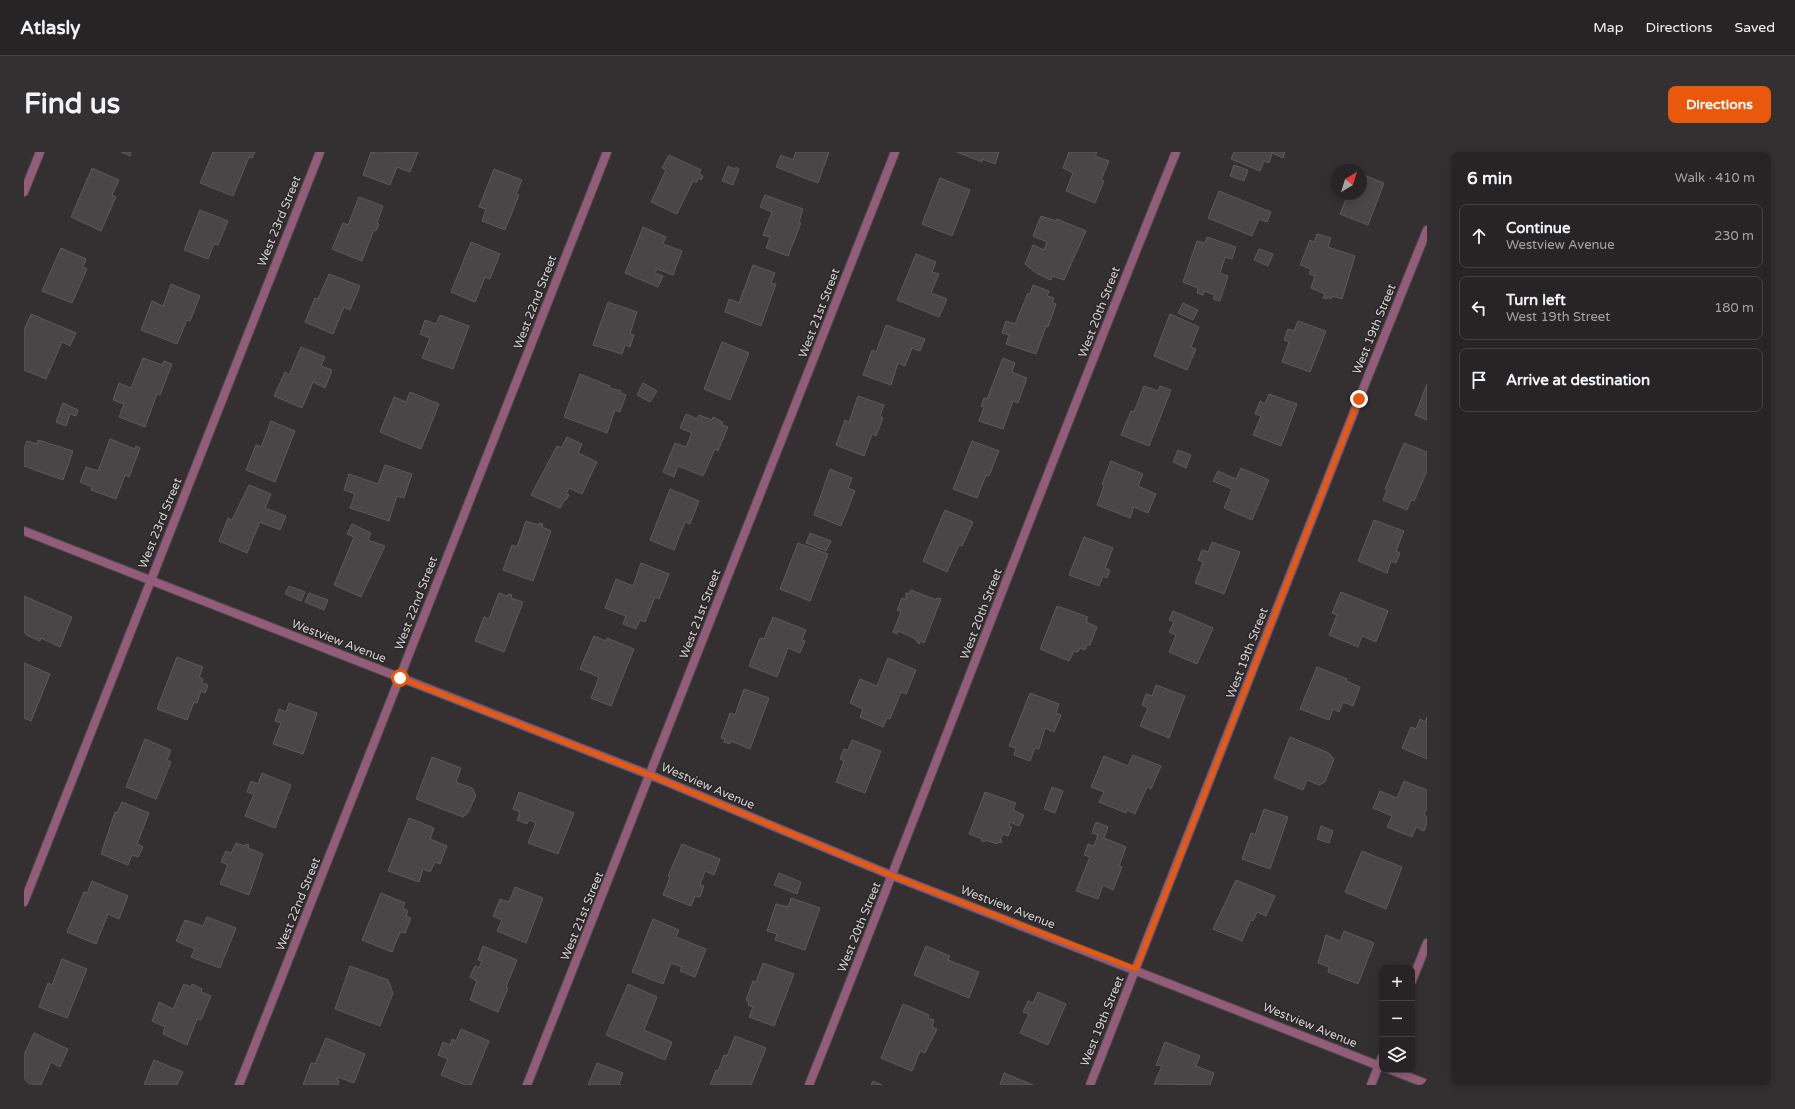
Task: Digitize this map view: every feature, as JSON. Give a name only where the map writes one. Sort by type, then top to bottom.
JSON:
[{"type":"street","points":[[24,192],[40,152]]},
{"type":"street","name":"West 23rd Street","points":[[24,902],[320,152]]},
{"type":"street","name":"West 22nd Street","points":[[239,1085],[607,152]]},
{"type":"street","name":"West 21st Street","points":[[527,1085],[895,152]]},
{"type":"street","name":"West 20th Street","points":[[809,1085],[893,876],[1130,266],[1176,152]]},
{"type":"street","name":"West 19th Street","points":[[1090,1085],[1359,399],[1427,230]]},
{"type":"street","name":"Westview Avenue","points":[[24,531],[650,775],[893,876],[1136,969],[1379,1066]]},
{"type":"street","points":[[1415,973],[1427,943]]},
{"type":"street","points":[[1371,1085],[1379,1068]]},
{"type":"street","points":[[1399,1073],[1427,1084]]},
{"type":"building","points":[[121,152],[131,152],[130,156]]},
{"type":"building","points":[[213,152],[255,152],[252,158],[249,157],[233,196],[200,183]]},
{"type":"building","points":[[371,152],[418,152],[410,172],[397,167],[390,185],[363,175]]},
{"type":"building","points":[[796,152],[829,152],[818,183],[776,167],[781,155],[793,160]]},
{"type":"building","points":[[957,152],[999,152],[995,164],[982,159],[982,162]]},
{"type":"building","points":[[1069,152],[1097,152],[1095,156],[1109,161],[1101,180],[1104,181],[1095,203],[1066,191],[1073,173],[1063,168]]},
{"type":"building","points":[[1234,152],[1285,152],[1283,158],[1272,153],[1269,163],[1264,161],[1260,171],[1231,159]]},
{"type":"building","points":[[669,155],[701,170],[699,174],[703,176],[701,180],[698,178],[697,182],[693,181],[677,214],[651,202],[666,170],[662,168]]},
{"type":"building","points":[[1234,165],[1248,170],[1244,181],[1230,176]]},
{"type":"building","points":[[728,166],[739,169],[733,185],[722,181]]},
{"type":"building","points":[[92,168],[119,180],[112,195],[116,197],[101,231],[71,217]]},
{"type":"building","points":[[494,169],[522,180],[516,194],[519,195],[505,230],[482,221],[486,209],[479,207]]},
{"type":"building","points":[[1367,176],[1384,183],[1368,225],[1340,214],[1346,200],[1367,200]]},
{"type":"building","points":[[940,178],[970,190],[952,236],[922,224]]},
{"type":"building","points":[[1219,191],[1271,212],[1267,222],[1259,219],[1252,236],[1208,218]]},
{"type":"building","points":[[765,195],[803,209],[799,222],[801,223],[788,256],[766,248],[770,237],[763,235],[772,212],[760,207]]},
{"type":"building","points":[[359,197],[383,206],[377,223],[379,224],[376,231],[374,230],[362,261],[332,249],[343,223],[348,225]]},
{"type":"building","points":[[200,210],[228,221],[218,245],[214,244],[208,259],[184,250]]},
{"type":"building","points":[[1041,216],[1056,221],[1057,219],[1086,231],[1064,280],[1052,276],[1051,280],[1036,273],[1025,264],[1033,245],[1044,250],[1047,242],[1033,236]]},
{"type":"building","points":[[643,227],[666,237],[663,244],[682,251],[673,275],[657,269],[655,273],[663,276],[658,287],[625,273]]},
{"type":"building","points":[[1317,234],[1331,238],[1328,247],[1355,256],[1342,299],[1332,296],[1331,299],[1328,297],[1327,299],[1323,298],[1325,294],[1311,288],[1315,276],[1309,274],[1311,269],[1300,265],[1310,240],[1314,242]]},
{"type":"building","points":[[1207,237],[1236,247],[1232,259],[1225,257],[1220,273],[1228,276],[1220,301],[1213,299],[1215,295],[1204,291],[1203,295],[1197,293],[1198,288],[1183,282],[1197,241],[1205,243]]},
{"type":"building","points":[[471,242],[500,254],[490,279],[485,277],[475,302],[451,292]]},
{"type":"building","points":[[61,248],[86,259],[83,267],[87,269],[72,303],[42,291]]},
{"type":"building","points":[[1259,249],[1273,254],[1268,266],[1254,260]]},
{"type":"building","points":[[916,254],[936,262],[932,272],[939,274],[931,293],[947,299],[939,317],[897,300]]},
{"type":"building","points":[[753,265],[775,273],[771,283],[776,284],[761,326],[725,312],[729,299],[739,303]]},
{"type":"building","points":[[329,274],[360,286],[350,310],[344,307],[333,334],[305,322],[315,298],[318,299]]},
{"type":"building","points":[[171,284],[200,296],[190,321],[187,320],[177,344],[141,330],[152,301],[163,306]]},
{"type":"building","points":[[1033,285],[1049,291],[1047,296],[1054,298],[1052,303],[1056,304],[1036,354],[1006,344],[1009,335],[1002,333],[1006,321],[1015,324]]},
{"type":"building","points":[[608,302],[637,312],[630,334],[634,335],[630,347],[625,345],[622,354],[593,345]]},
{"type":"building","points":[[1183,303],[1198,310],[1193,320],[1178,313]]},
{"type":"building","points":[[31,314],[76,333],[70,346],[62,342],[46,379],[24,370],[24,330]]},
{"type":"building","points":[[1170,314],[1199,327],[1191,347],[1196,349],[1187,370],[1154,356]]},
{"type":"building","points":[[440,315],[469,326],[453,369],[422,358],[430,338],[420,334],[425,320],[436,324]]},
{"type":"building","points":[[1298,321],[1326,331],[1310,372],[1282,362],[1289,342],[1284,340],[1288,329],[1294,331]]},
{"type":"building","points":[[886,325],[925,339],[920,351],[912,348],[905,366],[898,363],[891,385],[863,375],[872,350],[876,352]]},
{"type":"building","points":[[722,342],[749,353],[730,400],[704,389]]},
{"type":"building","points":[[301,347],[325,357],[321,366],[332,370],[325,388],[313,382],[302,408],[274,396],[285,372],[289,375]]},
{"type":"building","points":[[143,358],[162,365],[164,361],[172,364],[160,395],[157,394],[145,427],[119,417],[124,404],[113,400],[119,383],[131,388]]},
{"type":"building","points":[[1003,358],[1015,363],[1012,372],[1027,378],[1018,403],[1013,401],[1003,429],[979,421],[984,407],[981,406],[984,398],[987,399]]},
{"type":"building","points":[[580,374],[610,386],[609,388],[621,391],[620,393],[626,395],[620,412],[615,410],[607,433],[564,417]]},
{"type":"building","points":[[643,383],[657,391],[650,402],[637,395]]},
{"type":"building","points":[[1427,384],[1427,420],[1415,415]]},
{"type":"building","points":[[1144,386],[1158,391],[1160,386],[1171,390],[1149,446],[1121,435],[1131,411],[1134,412]]},
{"type":"building","points":[[410,392],[439,404],[421,449],[380,432],[394,397],[406,402]]},
{"type":"building","points":[[1269,394],[1297,404],[1281,446],[1253,435],[1261,416],[1255,414],[1260,401],[1265,404]]},
{"type":"building","points":[[858,396],[884,405],[880,416],[883,418],[876,436],[872,434],[864,456],[836,445],[845,420],[849,422]]},
{"type":"building","points":[[63,403],[78,410],[76,416],[70,414],[66,426],[56,422]]},
{"type":"building","points":[[686,414],[697,419],[699,415],[712,420],[713,417],[723,422],[722,425],[728,427],[718,451],[715,449],[703,476],[678,466],[674,477],[663,472],[675,443],[686,447],[692,433],[680,428]]},
{"type":"building","points":[[271,421],[295,431],[275,482],[246,470],[256,445],[261,447]]},
{"type":"building","points":[[567,437],[582,444],[578,453],[597,462],[582,494],[569,488],[566,494],[569,495],[560,508],[531,495],[557,446],[561,448]]},
{"type":"building","points":[[110,439],[135,449],[136,446],[140,448],[129,477],[125,475],[116,499],[91,490],[92,487],[80,482],[86,467],[98,471]]},
{"type":"building","points":[[38,440],[73,451],[63,480],[24,466],[24,449],[27,441],[37,444]]},
{"type":"building","points":[[972,441],[999,451],[989,476],[986,475],[977,498],[953,489]]},
{"type":"building","points":[[1404,443],[1427,452],[1427,471],[1414,501],[1411,500],[1407,510],[1383,500],[1387,490],[1385,489]]},
{"type":"building","points":[[1178,450],[1191,455],[1186,468],[1173,462]]},
{"type":"building","points":[[1111,461],[1143,474],[1138,486],[1156,494],[1148,513],[1134,507],[1130,518],[1097,505],[1104,486],[1102,484]]},
{"type":"building","points":[[385,465],[412,474],[404,498],[397,496],[389,521],[350,508],[355,494],[344,490],[349,474],[378,484]]},
{"type":"building","points":[[1241,468],[1269,480],[1252,520],[1224,508],[1232,489],[1213,481],[1218,471],[1236,479]]},
{"type":"building","points":[[830,469],[852,478],[848,488],[855,491],[841,526],[814,515]]},
{"type":"building","points":[[249,485],[271,494],[265,508],[286,516],[280,530],[260,522],[247,553],[219,541],[228,518],[232,520]]},
{"type":"building","points":[[670,489],[699,501],[690,524],[685,522],[674,550],[650,540]]},
{"type":"building","points":[[945,510],[973,522],[962,546],[959,545],[947,572],[923,561]]},
{"type":"building","points":[[1374,520],[1404,531],[1396,551],[1400,553],[1396,563],[1391,561],[1387,573],[1358,561]]},
{"type":"building","points":[[526,521],[538,525],[539,523],[543,524],[542,527],[551,531],[533,581],[503,570],[512,545],[517,547]]},
{"type":"building","points":[[352,524],[371,533],[368,540],[385,546],[361,597],[334,585],[354,537],[347,534]]},
{"type":"building","points":[[810,533],[831,541],[826,551],[806,543]]},
{"type":"building","points":[[1084,537],[1113,548],[1105,568],[1110,570],[1107,578],[1103,576],[1099,586],[1069,575]]},
{"type":"building","points":[[1212,542],[1240,552],[1224,594],[1195,583],[1203,562],[1198,560],[1202,550],[1208,552]]},
{"type":"building","points":[[798,543],[828,554],[810,601],[780,589]]},
{"type":"building","points":[[641,563],[669,574],[659,599],[655,597],[645,622],[640,620],[636,629],[623,624],[626,616],[605,608],[616,579],[633,586]]},
{"type":"building","points":[[289,586],[305,592],[301,601],[285,594]]},
{"type":"building","points":[[911,590],[936,600],[937,598],[941,599],[924,643],[920,641],[919,644],[914,638],[898,631],[897,634],[893,632],[901,612],[897,610],[902,598],[906,600],[906,593],[909,594]]},
{"type":"building","points":[[1341,592],[1388,611],[1376,642],[1362,636],[1358,647],[1329,635],[1337,615],[1332,613]]},
{"type":"building","points":[[309,593],[328,600],[324,610],[305,602]]},
{"type":"building","points":[[499,593],[507,596],[508,594],[512,595],[511,598],[523,602],[504,652],[475,641],[484,617],[489,619]]},
{"type":"building","points":[[24,596],[72,617],[60,647],[41,638],[40,641],[26,635],[24,632]]},
{"type":"building","points":[[1057,606],[1088,617],[1086,622],[1097,627],[1090,645],[1087,645],[1085,650],[1080,648],[1078,652],[1074,651],[1069,661],[1040,649]]},
{"type":"building","points":[[1173,611],[1213,628],[1197,664],[1169,652],[1176,635],[1169,632],[1174,622],[1169,620]]},
{"type":"building","points":[[773,617],[806,630],[802,640],[805,641],[800,653],[788,648],[777,677],[749,666],[760,638],[764,639]]},
{"type":"building","points":[[594,636],[606,641],[607,638],[634,649],[611,706],[591,698],[599,677],[580,669]]},
{"type":"building","points":[[177,657],[203,667],[199,677],[203,679],[202,683],[208,685],[205,693],[201,691],[197,703],[194,702],[187,720],[157,709]]},
{"type":"building","points":[[888,658],[916,670],[906,694],[901,692],[890,719],[887,718],[883,727],[860,717],[863,709],[850,703],[860,679],[877,686]]},
{"type":"building","points":[[24,663],[50,674],[31,721],[24,718]]},
{"type":"building","points":[[1317,667],[1347,679],[1346,681],[1360,687],[1353,706],[1343,702],[1339,712],[1333,709],[1329,720],[1300,709]]},
{"type":"building","points":[[1156,685],[1185,696],[1169,738],[1140,726],[1148,708],[1142,705],[1146,694],[1152,696]]},
{"type":"building","points":[[744,689],[769,698],[750,749],[731,741],[730,744],[724,742],[725,739],[721,738],[730,713],[735,715]]},
{"type":"building","points":[[1030,693],[1059,704],[1056,713],[1061,715],[1054,732],[1045,728],[1039,749],[1035,748],[1030,761],[1014,755],[1016,748],[1009,746]]},
{"type":"building","points":[[289,703],[317,713],[303,754],[273,744],[281,723],[275,721],[279,709],[286,712]]},
{"type":"building","points":[[1427,717],[1427,759],[1402,748],[1411,727],[1416,729],[1420,719],[1425,722]]},
{"type":"building","points":[[1290,737],[1329,753],[1334,759],[1325,782],[1319,785],[1307,780],[1303,790],[1274,778]]},
{"type":"building","points":[[145,739],[171,750],[167,760],[171,762],[156,799],[126,787]]},
{"type":"building","points":[[852,740],[881,751],[865,793],[836,782],[844,761],[840,759],[844,749],[848,750]]},
{"type":"building","points":[[1133,755],[1161,766],[1151,789],[1147,787],[1135,814],[1127,810],[1126,813],[1099,802],[1104,792],[1091,787],[1104,756],[1128,766]]},
{"type":"building","points":[[432,757],[461,768],[456,782],[472,788],[476,795],[468,813],[463,817],[416,799]]},
{"type":"building","points":[[262,773],[291,785],[275,828],[245,816],[254,794],[247,792],[251,781],[258,784]]},
{"type":"building","points":[[1404,781],[1427,790],[1427,808],[1424,815],[1427,817],[1427,823],[1424,831],[1416,827],[1412,837],[1387,827],[1392,816],[1373,808],[1380,791],[1397,798]]},
{"type":"building","points":[[1052,787],[1063,791],[1055,813],[1044,809]]},
{"type":"building","points":[[519,792],[574,813],[558,854],[528,843],[536,823],[529,820],[527,824],[517,820],[520,812],[513,809]]},
{"type":"building","points":[[985,792],[1016,803],[1013,810],[1024,815],[1019,826],[1010,822],[1009,826],[1012,827],[1008,836],[1003,834],[1000,840],[1002,840],[1001,843],[998,842],[997,844],[985,840],[984,842],[981,840],[982,839],[969,834]]},
{"type":"building","points":[[122,802],[149,813],[137,844],[143,847],[138,857],[132,855],[128,865],[101,854],[115,812],[117,813]]},
{"type":"building","points":[[1264,809],[1288,817],[1270,869],[1242,859],[1251,833],[1255,835]]},
{"type":"building","points":[[409,818],[434,828],[430,839],[447,846],[440,864],[435,862],[430,872],[423,869],[419,882],[388,871]]},
{"type":"building","points":[[1096,822],[1108,827],[1104,838],[1126,847],[1119,866],[1122,867],[1113,890],[1103,885],[1098,899],[1076,891],[1090,857],[1084,855],[1088,844],[1094,846],[1098,835],[1092,833]]},
{"type":"building","points":[[1321,826],[1333,831],[1329,843],[1317,839]]},
{"type":"building","points":[[236,843],[245,846],[246,844],[249,845],[248,848],[263,854],[249,895],[220,884],[228,865],[221,862],[226,851],[231,853]]},
{"type":"building","points":[[682,844],[720,859],[714,875],[705,871],[700,885],[704,886],[700,897],[695,896],[691,906],[663,895],[670,877],[668,876]]},
{"type":"building","points":[[1362,851],[1402,867],[1386,909],[1345,892]]},
{"type":"building","points":[[779,873],[801,882],[797,894],[774,885]]},
{"type":"building","points":[[1236,880],[1275,896],[1266,916],[1257,912],[1253,921],[1251,920],[1242,941],[1213,929]]},
{"type":"building","points":[[92,881],[128,896],[119,919],[108,914],[96,944],[67,932],[84,892],[87,893]]},
{"type":"building","points":[[515,887],[543,898],[526,943],[497,931],[502,920],[493,916],[500,899],[509,902]]},
{"type":"building","points":[[381,893],[405,903],[403,908],[408,911],[406,916],[411,918],[405,933],[400,932],[392,952],[362,940]]},
{"type":"building","points":[[791,898],[820,908],[805,950],[775,940],[777,934],[767,931],[776,904],[788,907]]},
{"type":"building","points":[[207,917],[236,928],[220,968],[191,957],[195,949],[176,941],[185,920],[203,926]]},
{"type":"building","points":[[653,919],[679,930],[676,937],[706,949],[695,977],[680,971],[682,967],[671,963],[663,984],[632,972]]},
{"type":"building","points":[[1344,931],[1374,943],[1358,984],[1328,972],[1329,967],[1318,963],[1326,935],[1340,941]]},
{"type":"building","points":[[483,946],[517,960],[498,1012],[470,1000],[477,981],[470,977],[475,966],[479,968],[482,961],[478,960]]},
{"type":"building","points":[[926,946],[950,956],[948,960],[979,972],[969,998],[914,975]]},
{"type":"building","points":[[62,959],[87,969],[67,1018],[39,1007],[48,983],[52,985]]},
{"type":"building","points":[[763,963],[794,974],[774,1026],[749,1017],[753,1007],[748,1005],[749,1002],[746,1000],[753,981],[756,982]]},
{"type":"building","points":[[350,966],[388,980],[393,993],[380,1026],[335,1009]]},
{"type":"building","points":[[184,984],[191,987],[192,984],[202,989],[201,992],[211,996],[201,1020],[197,1019],[187,1045],[163,1034],[165,1027],[152,1021],[159,1002],[173,1009]]},
{"type":"building","points":[[628,984],[657,997],[644,1030],[672,1042],[665,1060],[606,1035]]},
{"type":"building","points":[[1038,992],[1066,1004],[1048,1045],[1020,1033],[1029,1014],[1023,1012],[1028,1001],[1033,1003]]},
{"type":"building","points":[[903,1004],[929,1015],[928,1018],[934,1020],[932,1027],[937,1029],[925,1053],[920,1051],[912,1071],[881,1058]]},
{"type":"building","points":[[461,1029],[489,1041],[471,1085],[465,1085],[441,1075],[448,1059],[438,1055],[443,1042],[450,1045],[452,1039],[456,1041]]},
{"type":"building","points":[[34,1033],[68,1049],[60,1067],[51,1062],[41,1085],[24,1085],[24,1055]]},
{"type":"building","points":[[735,1036],[766,1048],[751,1085],[710,1085],[716,1070],[718,1071],[724,1055],[727,1056]]},
{"type":"building","points":[[326,1038],[365,1054],[354,1083],[338,1077],[338,1085],[303,1085],[311,1063],[315,1064]]},
{"type":"building","points":[[1165,1042],[1200,1056],[1196,1066],[1214,1073],[1210,1085],[1154,1084],[1162,1066],[1156,1065]]},
{"type":"building","points":[[154,1060],[183,1072],[177,1085],[144,1085]]},
{"type":"building","points":[[597,1063],[623,1073],[619,1084],[621,1085],[588,1085]]},
{"type":"building","points":[[1004,1073],[1033,1085],[1000,1085]]},
{"type":"building","points":[[873,1081],[882,1085],[871,1085]]},
{"type":"route","points":[[400,678],[650,775],[893,876],[1136,969],[1359,399]]}]
